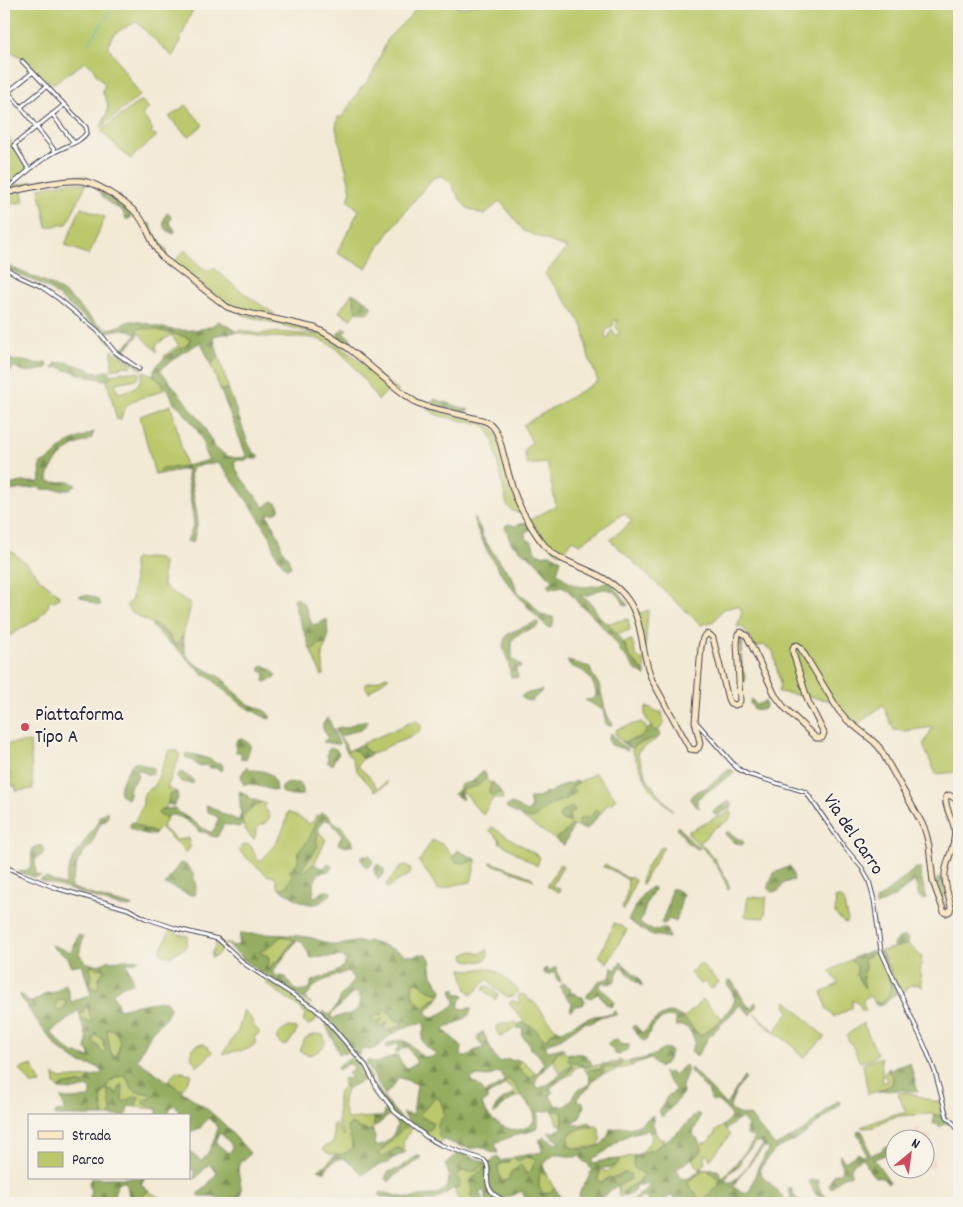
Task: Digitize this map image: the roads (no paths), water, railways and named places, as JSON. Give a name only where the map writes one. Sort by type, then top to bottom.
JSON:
[{"type":"main road","points":[[4,192],[37,186],[85,181],[102,188],[138,215],[160,255],[227,307],[315,328],[339,342],[418,403],[490,423],[495,428],[499,439],[518,504],[542,542],[559,558],[607,580],[628,601],[636,618],[650,676],[688,747],[692,750],[697,748],[700,743],[695,722],[702,638],[707,634],[713,638],[730,703],[736,705],[740,701],[737,643],[738,634],[741,632],[747,636],[775,695],[816,738],[822,738],[824,733],[808,701],[793,653],[794,646],[798,645],[839,711],[852,725],[879,747],[890,765],[924,827],[933,882],[942,909],[946,913],[951,908],[945,873],[953,845],[954,827],[946,803],[946,797],[954,796],[959,807]]},
{"type":"street","points":[[4,192],[55,151],[82,139],[87,132],[86,127],[22,61]]},
{"type":"street","points":[[8,92],[33,72]]},
{"type":"street","points":[[21,106],[47,86]]},
{"type":"street","points":[[4,87],[55,151]]},
{"type":"street","points":[[29,170],[14,145],[64,105]]},
{"type":"street","points":[[52,114],[74,143]]},
{"type":"street","points":[[4,267],[40,286],[59,299],[98,331],[115,352],[139,369]]},
{"type":"street","name":"Via del Carro","points":[[695,722],[737,768],[747,774],[806,792],[845,848],[862,868],[869,881],[874,900],[880,951],[926,1049],[935,1072],[947,1116],[959,1132]]},
{"type":"street","points":[[4,866],[56,888],[128,909],[145,918],[178,929],[218,938],[246,964],[321,1014],[366,1066],[377,1088],[395,1112],[428,1138],[441,1145],[484,1160],[488,1164],[488,1185],[495,1195],[510,1203]]},
{"type":"waterway","points":[[88,44],[115,4]]},
{"type":"place","name":"Piattaforma Tipo A","points":[[25,727]]}]
